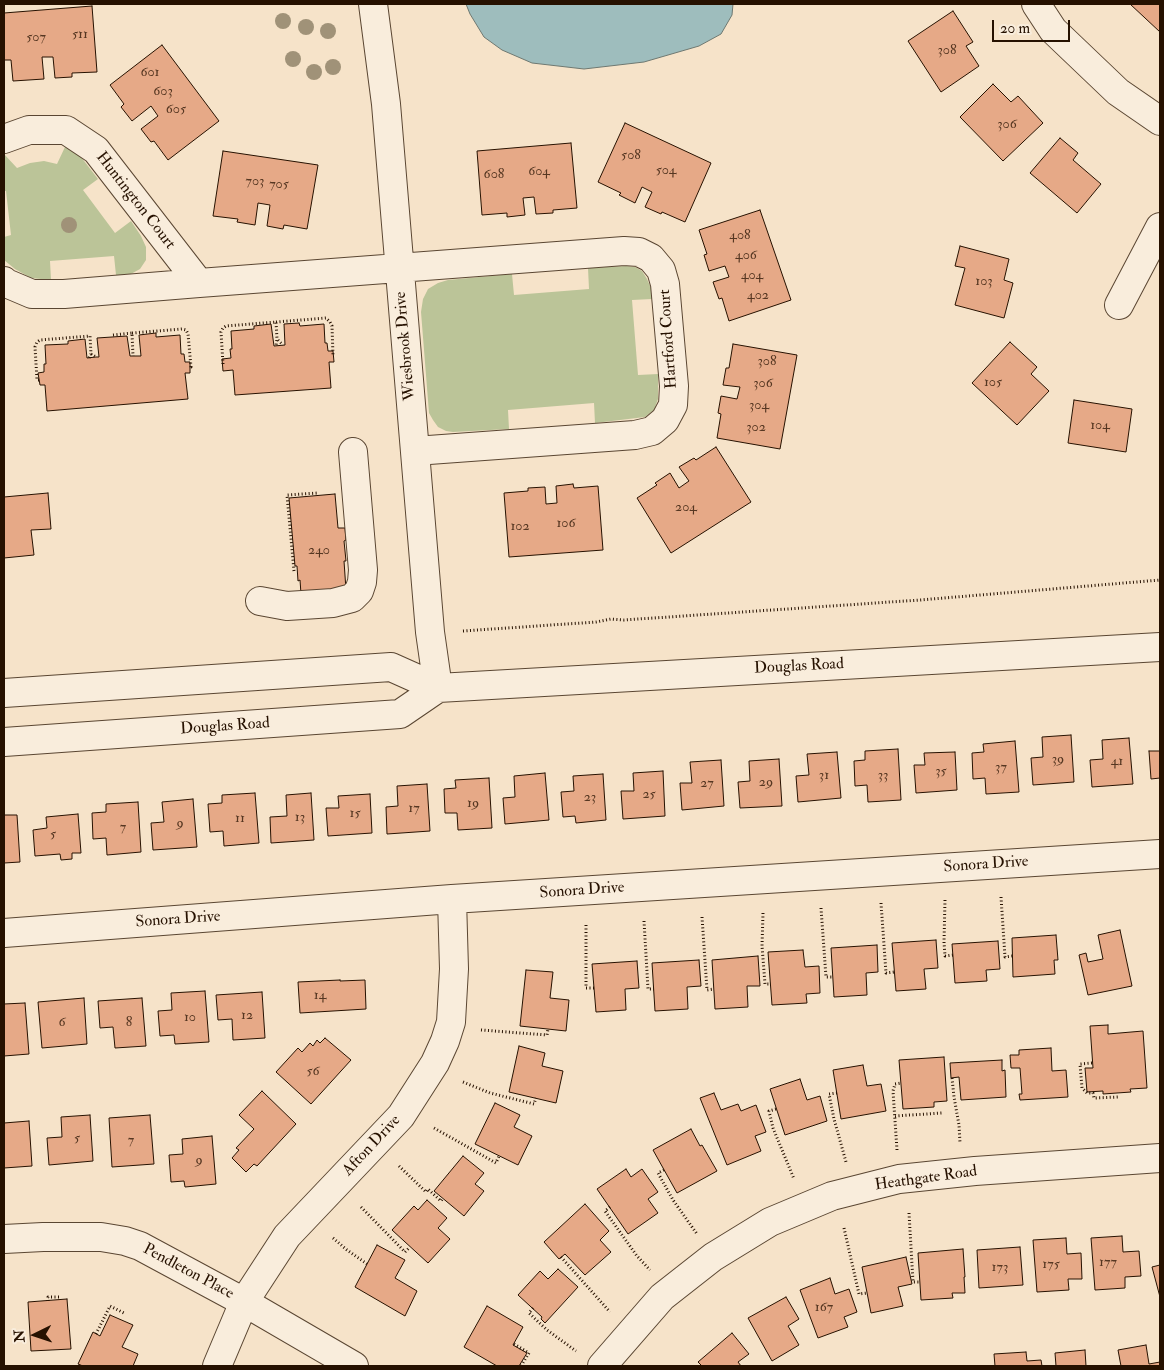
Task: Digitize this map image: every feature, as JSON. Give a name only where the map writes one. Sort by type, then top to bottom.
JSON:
[{"type":"street","name":"Wiesbrook Drive","points":[[373,4],[386,104],[430,632],[438,688]]},
{"type":"street","points":[[1036,4],[1053,30],[1118,92],[1160,121]]},
{"type":"street","name":"Huntington Court","points":[[4,139],[29,130],[66,130],[96,150],[199,283]]},
{"type":"street","points":[[1119,305],[1160,227]]},
{"type":"street","name":"Hartford Court","points":[[400,269],[624,251],[639,252],[651,258],[661,270],[665,284],[674,377],[673,405],[666,420],[652,431],[635,435],[415,451]]},
{"type":"street","points":[[4,281],[32,294],[64,294],[400,269]]},
{"type":"street","points":[[260,602],[287,606],[333,603],[352,598],[359,591],[363,570],[353,452]]},
{"type":"street","name":"Douglas Road","points":[[4,693],[391,667],[438,688],[1160,647]]},
{"type":"street","name":"Douglas Road","points":[[4,742],[400,714],[438,688]]},
{"type":"street","name":"Sonora Drive","points":[[4,933],[452,899],[1160,854]]},
{"type":"street","name":"Afton Drive","points":[[217,1366],[244,1302],[287,1236],[401,1116],[435,1063],[451,1022],[454,969],[452,899]]},
{"type":"street","name":"Heathgate Road","points":[[602,1366],[662,1297],[713,1257],[770,1222],[832,1196],[899,1179],[975,1170],[1160,1158]]},
{"type":"street","name":"Pendleton Place","points":[[4,1239],[101,1237],[140,1246],[244,1302],[354,1366]]},
{"type":"path","points":[[223,364],[221,332],[226,326],[326,318],[332,326],[334,356]]},
{"type":"path","points":[[276,322],[276,346]]},
{"type":"path","points":[[113,335],[186,330],[188,334],[190,367]]},
{"type":"path","points":[[132,334],[136,356]]},
{"type":"path","points":[[39,380],[37,380],[35,347],[40,340],[90,336],[90,356],[96,357]]},
{"type":"path","points":[[277,339],[282,345]]},
{"type":"path","points":[[294,572],[287,495],[318,492]]},
{"type":"path","points":[[463,631],[596,622],[611,619],[624,620],[920,600],[1160,580]]},
{"type":"path","points":[[1000,897],[1005,957],[1012,956]]},
{"type":"path","points":[[945,900],[945,956],[953,955]]},
{"type":"path","points":[[881,903],[886,973],[894,972]]},
{"type":"path","points":[[821,908],[826,977],[832,977]]},
{"type":"path","points":[[763,913],[762,946],[765,984],[771,984]]},
{"type":"path","points":[[702,917],[707,990],[714,989]]},
{"type":"path","points":[[644,921],[648,990],[654,989]]},
{"type":"path","points":[[586,925],[586,988],[594,988]]},
{"type":"path","points":[[481,1030],[547,1035],[548,1029]]},
{"type":"path","points":[[1092,1063],[1080,1064],[1082,1088],[1087,1093],[1093,1093],[1094,1098],[1118,1097]]},
{"type":"path","points":[[952,1078],[960,1143]]},
{"type":"path","points":[[463,1082],[490,1093],[534,1104],[536,1098]]},
{"type":"path","points":[[897,1150],[893,1089],[895,1084],[901,1083]]},
{"type":"path","points":[[837,1093],[829,1094],[846,1162]]},
{"type":"path","points":[[776,1108],[769,1111],[779,1144],[794,1179]]},
{"type":"path","points":[[895,1116],[942,1113]]},
{"type":"path","points":[[434,1128],[496,1162],[499,1156]]},
{"type":"path","points":[[399,1166],[426,1192],[428,1190],[441,1201],[444,1198]]},
{"type":"path","points":[[664,1170],[658,1173],[673,1200],[697,1234]]},
{"type":"path","points":[[361,1207],[405,1252],[410,1247]]},
{"type":"path","points":[[610,1207],[605,1210],[637,1256],[650,1270]]},
{"type":"path","points":[[909,1213],[913,1282],[920,1282]]},
{"type":"path","points":[[844,1228],[859,1294],[867,1293]]},
{"type":"path","points":[[332,1238],[367,1264]]},
{"type":"path","points":[[561,1257],[610,1312]]},
{"type":"path","points":[[48,1301],[48,1297],[60,1297]]},
{"type":"path","points":[[96,1334],[110,1306],[124,1313]]},
{"type":"path","points":[[533,1308],[529,1313],[547,1330],[576,1352]]},
{"type":"path","points":[[514,1344],[528,1353],[521,1366]]},
{"type":"green space","points":[[65,147],[81,157],[98,179],[83,190],[115,233],[131,221],[141,236],[146,247],[146,260],[140,269],[129,275],[116,275],[114,256],[50,261],[51,280],[31,278],[4,260],[4,237],[11,235],[6,191],[4,191],[4,154],[17,168],[30,163],[44,161],[57,164]]},
{"type":"green space","points":[[635,267],[642,271],[651,288],[652,299],[632,300],[638,375],[658,374],[658,399],[654,410],[645,417],[595,423],[594,403],[508,410],[509,429],[453,432],[438,427],[429,413],[421,312],[423,299],[428,289],[448,280],[512,274],[514,295],[589,289],[588,268]]},
{"type":"water","points":[[466,4],[733,4],[732,15],[721,34],[699,46],[644,62],[584,69],[532,63],[502,50],[484,37]]},
{"type":"building","points":[[1130,4],[1160,4],[1160,32]]},
{"type":"building","points":[[92,6],[97,72],[72,73],[72,77],[55,78],[53,57],[42,57],[44,79],[13,81],[11,60],[4,60],[4,13]]},
{"type":"building","points":[[953,11],[973,42],[966,46],[979,66],[941,92],[908,41]]},
{"type":"building","points":[[162,45],[219,121],[168,160],[154,141],[151,142],[141,129],[158,116],[151,106],[132,121],[121,107],[124,104],[110,85]]},
{"type":"building","points":[[993,84],[1011,102],[1018,96],[1043,123],[1003,161],[960,117]]},
{"type":"building","points":[[625,123],[711,163],[685,222],[645,207],[652,192],[642,187],[635,203],[619,195],[621,193],[598,182]]},
{"type":"building","points":[[1060,138],[1078,153],[1073,160],[1101,184],[1077,213],[1030,173]]},
{"type":"building","points":[[571,143],[577,208],[536,214],[534,197],[523,198],[525,215],[507,217],[507,213],[482,215],[477,151]]},
{"type":"building","points":[[223,151],[318,165],[307,229],[284,225],[283,229],[267,226],[270,205],[258,203],[255,225],[237,222],[238,219],[213,216]]},
{"type":"building","points":[[760,210],[791,300],[729,321],[722,298],[719,299],[713,282],[729,277],[725,266],[709,271],[704,255],[707,254],[699,230]]},
{"type":"building","points":[[960,246],[1009,259],[1004,280],[1013,283],[1004,318],[955,305],[965,268],[955,266]]},
{"type":"building","points":[[299,323],[300,326],[324,324],[325,343],[327,343],[328,351],[333,351],[334,362],[329,362],[331,388],[235,395],[233,370],[223,371],[222,359],[231,358],[231,331],[254,329],[254,326],[271,324],[274,346],[285,345],[284,324]]},
{"type":"building","points":[[156,333],[156,337],[180,335],[181,354],[184,354],[185,362],[190,362],[190,373],[185,373],[188,399],[47,411],[45,385],[40,385],[38,373],[44,372],[44,364],[46,364],[45,345],[68,344],[68,341],[85,339],[87,358],[99,357],[97,338],[127,336],[130,356],[141,356],[139,335]]},
{"type":"building","points":[[1010,342],[1037,367],[1031,374],[1049,391],[1017,425],[972,383]]},
{"type":"building","points":[[733,344],[797,355],[780,449],[717,438],[721,414],[718,413],[721,396],[737,399],[740,387],[723,385],[726,368],[729,368]]},
{"type":"building","points":[[1074,400],[1132,409],[1126,452],[1068,443]]},
{"type":"building","points":[[716,447],[751,502],[671,553],[637,498],[657,485],[655,483],[670,473],[679,488],[689,481],[679,467],[694,458],[696,460]]},
{"type":"building","points":[[573,484],[574,488],[598,486],[603,550],[509,557],[504,493],[545,487],[546,504],[557,503],[556,486]]},
{"type":"building","points":[[48,493],[51,529],[31,530],[34,555],[4,558],[4,497]]},
{"type":"building","points":[[335,494],[338,528],[345,528],[346,561],[344,561],[346,590],[301,594],[297,566],[295,566],[289,498]]},
{"type":"building","points":[[1071,735],[1074,782],[1033,785],[1031,758],[1043,757],[1042,737]]},
{"type":"building","points":[[1129,738],[1133,784],[1092,787],[1090,760],[1103,759],[1102,740]]},
{"type":"building","points":[[1015,741],[1019,792],[986,794],[985,778],[973,779],[972,753],[984,752],[983,744]]},
{"type":"building","points":[[898,749],[901,800],[868,802],[867,785],[855,786],[854,761],[865,760],[865,751]]},
{"type":"building","points":[[1149,751],[1160,751],[1160,778],[1151,779]]},
{"type":"building","points":[[837,752],[841,798],[798,802],[796,776],[809,775],[807,754]]},
{"type":"building","points":[[955,752],[957,790],[916,793],[914,765],[925,765],[924,753]]},
{"type":"building","points":[[779,759],[782,806],[740,808],[738,782],[750,781],[749,761]]},
{"type":"building","points":[[721,760],[724,806],[682,810],[680,783],[692,783],[690,762]]},
{"type":"building","points":[[663,771],[665,816],[623,819],[621,791],[634,791],[633,773]]},
{"type":"building","points":[[545,773],[549,820],[505,824],[503,798],[515,797],[514,776]]},
{"type":"building","points":[[603,774],[606,820],[576,823],[575,816],[563,817],[561,792],[574,791],[573,776]]},
{"type":"building","points":[[489,778],[492,828],[458,830],[457,813],[445,813],[444,789],[456,788],[455,780]]},
{"type":"building","points":[[427,784],[430,831],[387,834],[386,807],[398,806],[397,786]]},
{"type":"building","points":[[255,793],[259,843],[224,846],[223,831],[210,832],[208,804],[222,803],[222,795]]},
{"type":"building","points":[[311,793],[314,840],[271,843],[270,817],[287,816],[286,795]]},
{"type":"building","points":[[370,794],[372,833],[328,836],[326,808],[339,808],[338,796]]},
{"type":"building","points":[[193,799],[197,847],[153,850],[151,823],[164,822],[162,802]]},
{"type":"building","points":[[138,802],[141,852],[107,855],[106,838],[93,839],[92,813],[106,812],[106,804]]},
{"type":"building","points":[[78,814],[81,853],[72,853],[72,859],[61,860],[60,854],[35,856],[33,830],[47,828],[46,817]]},
{"type":"building","points":[[4,815],[17,815],[20,862],[4,863]]},
{"type":"building","points":[[1120,930],[1132,986],[1088,995],[1079,955],[1086,953],[1088,962],[1103,959],[1098,935]]},
{"type":"building","points":[[1056,935],[1058,960],[1054,960],[1055,974],[1013,977],[1012,938]]},
{"type":"building","points":[[936,940],[938,968],[924,969],[926,989],[896,991],[892,943]]},
{"type":"building","points":[[998,941],[1000,969],[986,970],[987,981],[955,983],[952,944]]},
{"type":"building","points":[[877,945],[878,972],[866,973],[867,995],[834,997],[831,948]]},
{"type":"building","points":[[803,950],[805,967],[819,966],[820,993],[806,994],[807,1003],[772,1005],[768,952]]},
{"type":"building","points":[[758,956],[760,986],[747,986],[748,1007],[715,1009],[712,960]]},
{"type":"building","points":[[699,960],[701,986],[687,987],[688,1009],[655,1011],[652,963]]},
{"type":"building","points":[[637,961],[639,988],[625,989],[626,1010],[596,1012],[592,964]]},
{"type":"building","points":[[526,970],[553,972],[550,998],[569,1000],[566,1031],[520,1026]]},
{"type":"building","points":[[365,980],[366,1009],[300,1013],[298,982]]},
{"type":"building","points":[[205,991],[209,1042],[175,1044],[174,1035],[160,1036],[158,1011],[172,1010],[171,993]]},
{"type":"building","points":[[262,992],[265,1038],[233,1040],[232,1019],[218,1020],[216,995]]},
{"type":"building","points":[[84,998],[87,1044],[42,1048],[38,1002]]},
{"type":"building","points":[[142,998],[146,1046],[115,1048],[113,1027],[100,1028],[98,1001]]},
{"type":"building","points":[[25,1003],[29,1054],[4,1056],[4,1004]]},
{"type":"building","points":[[1108,1025],[1108,1034],[1143,1031],[1147,1088],[1130,1089],[1131,1092],[1103,1094],[1103,1091],[1087,1092],[1085,1068],[1093,1068],[1090,1026]]},
{"type":"building","points":[[325,1038],[351,1060],[311,1104],[276,1072],[298,1048],[302,1052],[310,1043],[313,1046],[317,1040],[320,1043]]},
{"type":"building","points":[[519,1046],[545,1053],[542,1066],[563,1071],[556,1103],[509,1092]]},
{"type":"building","points":[[1051,1048],[1052,1071],[1066,1070],[1068,1097],[1020,1100],[1019,1094],[1022,1094],[1020,1068],[1011,1068],[1010,1055],[1019,1055],[1019,1050]]},
{"type":"building","points":[[944,1057],[947,1101],[934,1102],[934,1107],[903,1109],[899,1060]]},
{"type":"building","points":[[1002,1060],[1002,1071],[1005,1070],[1006,1097],[961,1100],[959,1077],[951,1078],[950,1063]]},
{"type":"building","points":[[863,1065],[867,1086],[881,1084],[886,1111],[841,1119],[833,1070]]},
{"type":"building","points":[[800,1079],[807,1100],[820,1096],[827,1121],[785,1135],[770,1089]]},
{"type":"building","points":[[262,1091],[296,1124],[257,1166],[254,1164],[246,1172],[232,1158],[239,1150],[236,1148],[254,1129],[239,1115]]},
{"type":"building","points":[[714,1093],[721,1110],[738,1104],[741,1111],[756,1105],[766,1132],[755,1136],[761,1151],[727,1165],[700,1098]]},
{"type":"building","points":[[495,1103],[520,1115],[514,1127],[532,1136],[518,1165],[475,1144]]},
{"type":"building","points":[[90,1115],[93,1161],[49,1165],[47,1138],[62,1137],[61,1117]]},
{"type":"building","points":[[150,1115],[154,1164],[112,1167],[109,1118]]},
{"type":"building","points":[[29,1121],[32,1166],[4,1168],[4,1123]]},
{"type":"building","points":[[691,1129],[717,1171],[677,1193],[653,1150]]},
{"type":"building","points":[[212,1136],[216,1184],[185,1187],[184,1181],[171,1182],[169,1155],[183,1154],[182,1139]]},
{"type":"building","points":[[463,1156],[484,1173],[475,1184],[484,1191],[464,1216],[434,1191]]},
{"type":"building","points":[[626,1169],[631,1177],[642,1169],[658,1192],[648,1199],[658,1213],[628,1234],[597,1189]]},
{"type":"building","points":[[427,1200],[447,1218],[438,1228],[450,1239],[428,1263],[392,1230],[414,1206],[418,1210]]},
{"type":"building","points":[[585,1204],[609,1231],[600,1240],[611,1252],[585,1275],[565,1254],[559,1259],[544,1242]]},
{"type":"building","points":[[1122,1236],[1123,1252],[1139,1251],[1141,1276],[1125,1277],[1125,1288],[1095,1290],[1091,1238]]},
{"type":"building","points":[[1066,1238],[1067,1254],[1081,1253],[1082,1279],[1068,1279],[1069,1290],[1037,1292],[1033,1240]]},
{"type":"building","points":[[377,1245],[405,1260],[395,1278],[417,1291],[405,1316],[355,1287]]},
{"type":"building","points":[[1020,1247],[1023,1285],[979,1288],[977,1250]]},
{"type":"building","points":[[963,1249],[965,1293],[952,1293],[953,1298],[921,1300],[918,1253]]},
{"type":"building","points":[[906,1257],[912,1284],[898,1287],[903,1306],[871,1313],[862,1267]]},
{"type":"building","points":[[1160,1265],[1160,1297],[1152,1267]]},
{"type":"building","points":[[558,1269],[578,1287],[545,1323],[541,1319],[542,1317],[518,1295],[540,1271],[548,1279]]},
{"type":"building","points":[[830,1278],[835,1294],[849,1289],[857,1312],[844,1317],[848,1327],[818,1338],[800,1290]]},
{"type":"building","points":[[786,1297],[799,1319],[788,1326],[799,1345],[772,1361],[748,1318]]},
{"type":"building","points":[[67,1299],[71,1349],[31,1351],[28,1302]]},
{"type":"building","points":[[487,1306],[523,1327],[513,1345],[527,1353],[519,1366],[497,1366],[464,1347]]},
{"type":"building","points":[[110,1315],[133,1325],[122,1347],[138,1354],[133,1366],[83,1366],[78,1364],[93,1332],[100,1336]]},
{"type":"building","points":[[732,1333],[749,1354],[738,1362],[741,1366],[702,1366],[698,1362]]},
{"type":"building","points":[[1146,1345],[1149,1364],[1160,1362],[1160,1366],[1121,1366],[1118,1350]]},
{"type":"building","points":[[1085,1350],[1086,1366],[1056,1366],[1055,1353]]},
{"type":"building","points":[[1026,1352],[1027,1361],[1041,1360],[1042,1366],[995,1366],[994,1354]]}]
